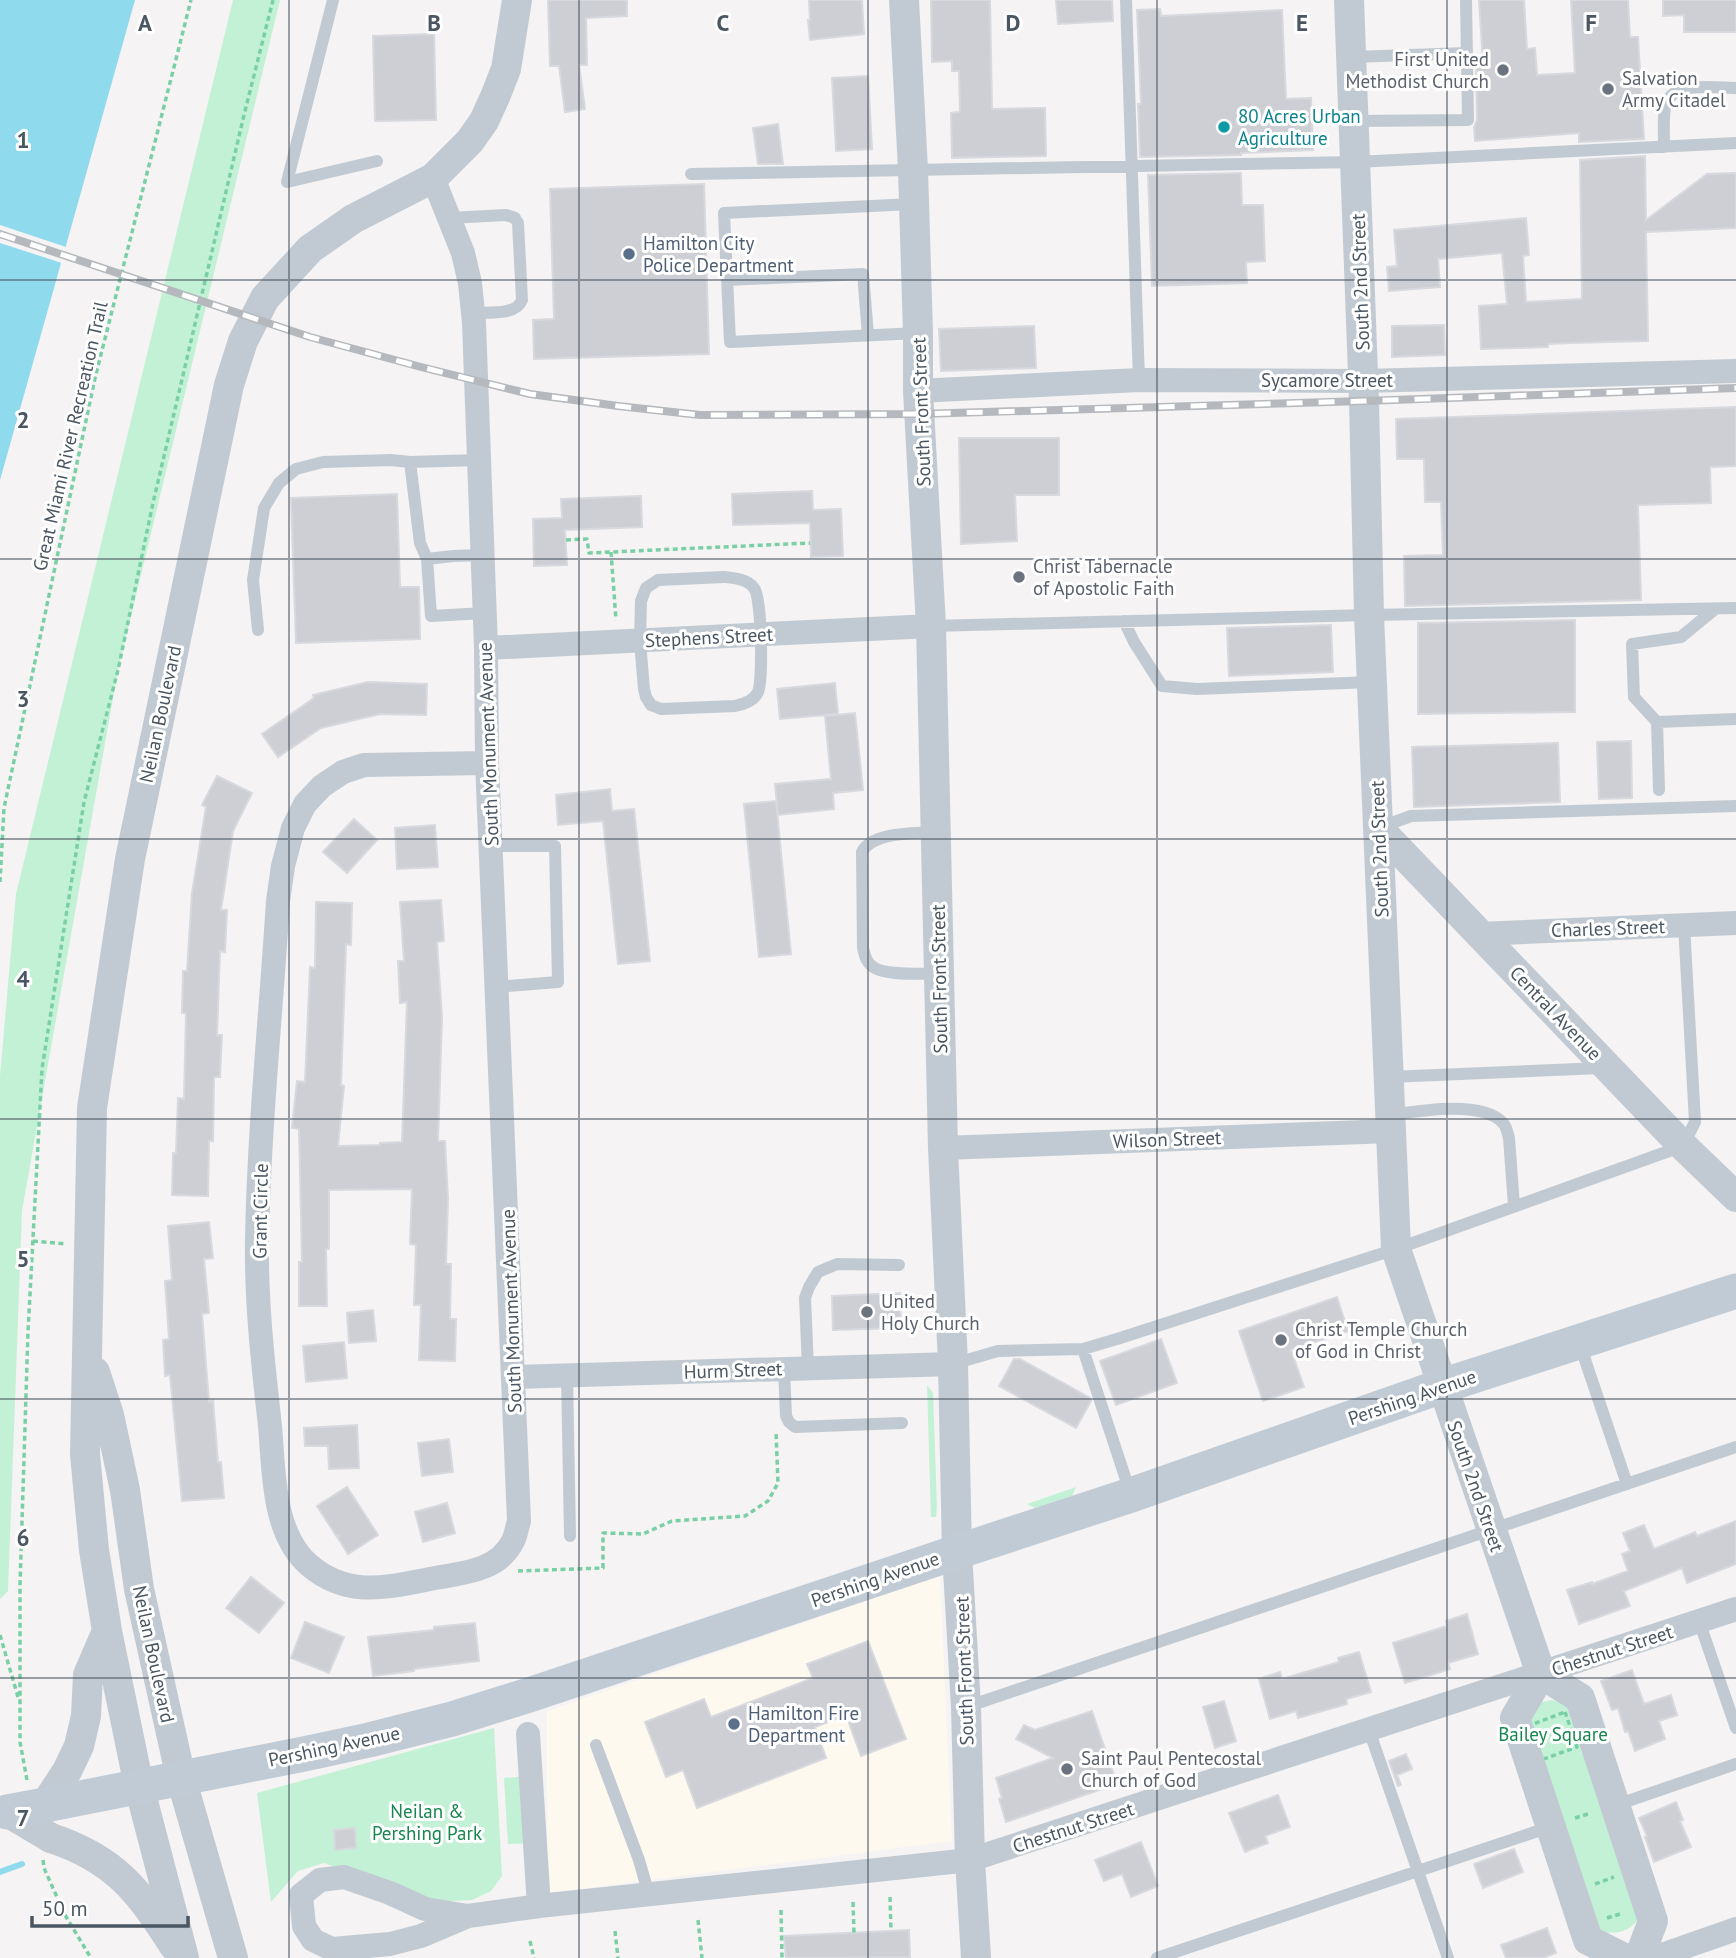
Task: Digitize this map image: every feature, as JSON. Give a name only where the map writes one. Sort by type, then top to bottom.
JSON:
[{"type":"main road","name":"Pershing Avenue","points":[[3,1813],[48,1822],[139,1786],[369,1740],[452,1719],[1131,1495],[1442,1386],[1736,1291]]},
{"type":"street","points":[[433,178],[470,141],[484,121],[506,69],[517,0]]},
{"type":"street","name":"South Front Street","points":[[904,0],[913,170],[918,391],[931,626],[943,1148],[953,1364],[957,1552],[976,1958]]},
{"type":"street","name":"South 2nd Street","points":[[1349,0],[1369,615],[1396,1249],[1541,1674]]},
{"type":"street","name":"South Monument Avenue","points":[[433,178],[466,263],[471,283],[473,313],[485,613],[487,763],[519,1521]]},
{"type":"street","name":"Neilan Boulevard","points":[[183,1958],[139,1786],[107,1631],[94,1550],[85,1454],[92,1108],[130,859],[229,385],[243,341],[265,298],[310,249],[353,219],[433,178]]},
{"type":"street","name":"Sycamore Street","points":[[918,391],[1139,380],[1363,381],[1736,371]]},
{"type":"street","name":"Stephens Street","points":[[486,648],[931,626]]},
{"type":"street","name":"Grant Circle","points":[[487,763],[364,765],[343,772],[322,786],[305,804],[293,828],[283,866],[278,901],[257,1242],[262,1347],[278,1508],[292,1544],[307,1564],[328,1579],[356,1588],[384,1588],[484,1569],[512,1542],[519,1521]]},
{"type":"street","name":"Central Avenue","points":[[1378,828],[1683,1146],[1736,1197]]},
{"type":"street","name":"Charles Street","points":[[1480,934],[1736,923]]},
{"type":"street","name":"Wilson Street","points":[[943,1148],[1391,1123]]},
{"type":"street","name":"Neilan Boulevard","points":[[88,1348],[109,1415],[125,1490],[139,1589],[181,1778],[233,1958]]},
{"type":"street","name":"Hurm Street","points":[[514,1377],[953,1364]]},
{"type":"street","name":"Chestnut Street","points":[[468,1916],[425,1909],[344,1877],[320,1880],[301,1895],[304,1926],[313,1940],[332,1949],[390,1944],[421,1936],[468,1916],[539,1906],[970,1860],[1736,1609]]},
{"type":"street","points":[[107,1631],[88,1675],[86,1716],[79,1746],[48,1822],[122,1877],[183,1958]]},
{"type":"street","points":[[1624,1958],[1588,1940],[1515,1718],[1541,1674],[1580,1698],[1653,1921],[1639,1958]]},
{"type":"street","points":[[528,1734],[539,1906]]},
{"type":"street","points":[[1653,1958],[1736,1929]]},
{"type":"lane","points":[[333,0],[287,182],[377,161]]},
{"type":"lane","points":[[1126,0],[1139,380]]},
{"type":"lane","points":[[1354,121],[1468,120],[1466,0]]},
{"type":"lane","points":[[1351,57],[1467,53]]},
{"type":"lane","points":[[1664,147],[1665,104],[1673,93],[1685,88],[1736,88]]},
{"type":"lane","points":[[691,174],[1356,162],[1736,143]]},
{"type":"lane","points":[[913,204],[724,213],[730,342],[918,333]]},
{"type":"lane","points":[[449,218],[506,215],[515,218],[518,223],[522,300],[520,305],[513,310],[473,313]]},
{"type":"lane","points":[[727,280],[863,274],[867,335]]},
{"type":"lane","points":[[258,630],[253,580],[264,508],[279,483],[296,469],[323,462],[479,460]]},
{"type":"lane","points":[[410,462],[420,543],[427,559],[431,616],[485,613]]},
{"type":"lane","points":[[427,559],[482,555]]},
{"type":"lane","points":[[724,577],[740,579],[754,588],[760,607],[761,681],[757,695],[746,704],[735,706],[662,709],[651,705],[644,689],[640,641],[641,601],[646,589],[658,580],[724,577]]},
{"type":"lane","points":[[931,626],[1736,608]]},
{"type":"lane","points":[[1659,790],[1657,722],[1634,697],[1632,644],[1681,637],[1714,609]]},
{"type":"lane","points":[[1124,621],[1133,642],[1162,685],[1197,689],[1372,682]]},
{"type":"lane","points":[[1657,722],[1736,719]]},
{"type":"lane","points":[[1378,828],[1411,816],[1736,806]]},
{"type":"lane","points":[[936,832],[876,839],[864,848],[863,948],[866,960],[874,969],[939,974]]},
{"type":"lane","points":[[491,846],[555,846],[558,982],[497,987]]},
{"type":"lane","points":[[953,1364],[998,1351],[1083,1349],[1396,1249],[1683,1146],[1695,1122],[1684,925]]},
{"type":"lane","points":[[1388,1077],[1608,1067]]},
{"type":"lane","points":[[1391,1123],[1447,1108],[1477,1111],[1501,1120],[1509,1138],[1514,1206]]},
{"type":"lane","points":[[899,1265],[838,1264],[818,1272],[806,1298],[786,1416],[795,1427],[902,1423]]},
{"type":"lane","points":[[1578,1342],[1627,1484]]},
{"type":"lane","points":[[1083,1349],[1131,1495]]},
{"type":"lane","points":[[567,1375],[570,1536]]},
{"type":"lane","points":[[966,1707],[1736,1447]]},
{"type":"lane","points":[[1699,1621],[1736,1728]]},
{"type":"lane","points":[[1369,1730],[1448,1958]]},
{"type":"lane","points":[[596,1745],[642,1868],[649,1895]]},
{"type":"lane","points":[[1616,1805],[1736,1764]]},
{"type":"lane","points":[[1157,1958],[1550,1827]]},
{"type":"path","name":"Great Miami River Recreation Trail","points":[[0,882],[4,808],[95,378],[191,0]]},
{"type":"path","points":[[566,540],[587,539],[589,553],[810,543]]},
{"type":"path","points":[[611,552],[617,625]]},
{"type":"path","points":[[33,1241],[89,1245]]},
{"type":"path","points":[[513,1571],[603,1568],[603,1533],[643,1534],[672,1521],[745,1516],[768,1501],[778,1483],[776,1431]]},
{"type":"path","points":[[0,1635],[20,1702]]},
{"type":"path","points":[[1565,1712],[1577,1747],[1541,1760],[1528,1726],[1565,1712]]},
{"type":"path","points":[[1550,1827],[1616,1805]]},
{"type":"path","points":[[1615,1877],[1620,1876]]},
{"type":"path","points":[[890,1897],[891,1931]]},
{"type":"path","points":[[853,1902],[854,1933]]},
{"type":"path","points":[[781,1910],[782,1958]]},
{"type":"path","points":[[1598,1921],[1633,1910]]},
{"type":"path","points":[[698,1920],[702,1958]]},
{"type":"path","points":[[615,1931],[618,1958]]},
{"type":"path","points":[[530,1941],[534,1958]]},
{"type":"shaded area","points":[[940,1576],[952,1841],[547,1893],[547,1711]]},
{"type":"green space","points":[[233,0],[280,0],[118,670],[22,1211],[8,1591],[0,1599],[0,1076],[16,894]]},
{"type":"green space","points":[[927,1385],[933,1393],[936,1517],[931,1517]]},
{"type":"green space","points":[[1076,1487],[1072,1496],[1035,1508],[1027,1504]]},
{"type":"green space","name":"Bailey Square","points":[[1552,1700],[1568,1703],[1640,1916],[1621,1932],[1595,1930],[1527,1712],[1541,1702]]},
{"type":"green space","name":"Neilan & Pershing Park","points":[[494,1728],[502,1876],[491,1891],[472,1900],[434,1902],[324,1863],[298,1871],[271,1902],[257,1793]]},
{"type":"green space","points":[[542,1775],[544,1843],[508,1844],[504,1778]]},
{"type":"water","points":[[0,0],[135,0],[0,480]]},
{"type":"pier","points":[[0,225],[69,248],[65,264],[0,243]]},
{"type":"building","points":[[548,0],[627,0],[627,16],[586,18],[587,65],[579,65],[585,109],[565,112],[559,66],[550,66]]},
{"type":"building","points":[[809,0],[862,0],[864,34],[810,40]]},
{"type":"building","points":[[931,0],[990,0],[992,109],[1045,108],[1046,156],[952,158],[951,113],[960,112],[959,71],[952,71],[952,61],[932,62]]},
{"type":"building","points":[[1056,0],[1112,0],[1113,21],[1058,24]]},
{"type":"building","points":[[1479,0],[1524,0],[1527,49],[1535,48],[1537,75],[1575,73],[1571,0],[1628,0],[1630,37],[1638,37],[1644,139],[1579,142],[1579,133],[1475,141],[1476,64],[1483,63]]},
{"type":"building","points":[[1663,0],[1736,0],[1736,32],[1684,32],[1684,15],[1663,16]]},
{"type":"building","points":[[1160,9],[1161,16],[1282,10],[1286,99],[1311,98],[1313,150],[1140,157],[1137,10]]},
{"type":"building","points":[[434,34],[436,120],[375,121],[373,36]]},
{"type":"building","points":[[868,76],[872,149],[836,151],[832,78]]},
{"type":"building","points":[[778,124],[783,164],[758,164],[753,128]]},
{"type":"building","points":[[1645,156],[1646,220],[1707,174],[1736,173],[1736,228],[1646,232],[1648,341],[1481,349],[1479,306],[1507,304],[1502,253],[1438,259],[1440,287],[1389,291],[1387,267],[1397,266],[1394,230],[1526,218],[1529,255],[1523,256],[1526,302],[1582,299],[1580,160]]},
{"type":"building","points":[[1241,173],[1242,205],[1263,205],[1265,261],[1246,262],[1247,283],[1152,286],[1148,175]]},
{"type":"building","name":"Hamilton City Police Department","points":[[704,184],[709,354],[534,359],[533,320],[554,319],[550,189]]},
{"type":"building","points":[[1444,325],[1445,355],[1392,357],[1392,326]]},
{"type":"building","points":[[1034,326],[1036,368],[941,371],[939,329]]},
{"type":"building","points":[[1736,407],[1736,466],[1710,467],[1711,503],[1638,505],[1641,600],[1405,606],[1404,556],[1443,555],[1441,502],[1425,502],[1424,459],[1397,459],[1396,419]]},
{"type":"building","points":[[959,438],[1059,438],[1059,495],[1015,495],[1017,541],[961,544]]},
{"type":"building","points":[[812,491],[813,510],[841,509],[843,556],[811,557],[810,523],[733,525],[732,494]]},
{"type":"building","points":[[397,494],[400,587],[419,587],[420,639],[296,643],[291,498]]},
{"type":"building","points":[[641,496],[642,527],[565,530],[567,565],[534,566],[533,519],[562,518],[561,499]]},
{"type":"building","points":[[1575,620],[1575,712],[1418,714],[1418,623]]},
{"type":"building","points":[[1331,625],[1333,672],[1229,676],[1227,628]]},
{"type":"building","points":[[368,682],[427,684],[426,715],[380,714],[321,728],[278,757],[262,734],[314,698],[313,695]]},
{"type":"building","points":[[835,683],[838,714],[780,719],[777,689]]},
{"type":"building","points":[[855,713],[863,790],[833,793],[834,809],[778,815],[775,784],[831,779],[825,716]]},
{"type":"building","points":[[1631,741],[1632,798],[1599,799],[1597,742]]},
{"type":"building","points":[[1558,743],[1560,802],[1414,807],[1412,747]]},
{"type":"building","points":[[217,776],[252,793],[233,831],[221,910],[227,910],[225,952],[220,951],[217,1035],[222,1035],[220,1077],[214,1077],[213,1141],[209,1141],[208,1196],[172,1195],[178,1098],[184,1099],[186,1013],[182,1013],[183,971],[187,971],[192,893],[206,807],[202,805]]},
{"type":"building","points":[[610,789],[612,811],[634,809],[650,961],[618,964],[603,821],[558,825],[556,795]]},
{"type":"building","points":[[776,801],[791,954],[759,957],[744,804]]},
{"type":"building","points":[[354,819],[377,840],[347,873],[323,852]]},
{"type":"building","points":[[435,825],[438,867],[397,869],[395,828]]},
{"type":"building","points":[[441,900],[444,941],[437,942],[442,1017],[438,1141],[445,1141],[448,1199],[446,1264],[451,1264],[450,1319],[456,1319],[455,1361],[419,1360],[421,1305],[414,1305],[416,1245],[410,1244],[412,1189],[329,1190],[327,1306],[299,1306],[299,1262],[302,1262],[299,1129],[292,1128],[297,1081],[305,1082],[310,967],[315,968],[316,902],[352,903],[351,945],[346,944],[341,1085],[344,1086],[338,1146],[402,1142],[407,1002],[400,1003],[398,961],[404,961],[400,902]]},
{"type":"building","points":[[209,1222],[213,1258],[204,1259],[209,1313],[202,1314],[209,1402],[213,1400],[224,1498],[182,1501],[170,1375],[165,1376],[163,1340],[169,1339],[165,1281],[172,1280],[168,1226]]},
{"type":"building","name":"United Holy Church","points":[[900,1293],[901,1328],[833,1330],[832,1296]]},
{"type":"building","name":"Christ Temple Church of God in Christ","points":[[1337,1297],[1348,1331],[1291,1350],[1304,1387],[1263,1401],[1239,1331]]},
{"type":"building","points":[[373,1310],[376,1341],[349,1343],[347,1313]]},
{"type":"building","points":[[1161,1339],[1177,1383],[1116,1405],[1100,1361]]},
{"type":"building","points":[[344,1342],[347,1378],[306,1382],[303,1346]]},
{"type":"building","points":[[1014,1359],[1020,1359],[1090,1398],[1091,1401],[1076,1428],[999,1386]]},
{"type":"building","points":[[357,1425],[359,1468],[329,1469],[328,1446],[305,1446],[304,1428]]},
{"type":"building","points":[[449,1439],[453,1472],[422,1476],[418,1443]]},
{"type":"building","points":[[347,1487],[378,1535],[348,1554],[338,1538],[339,1535],[337,1537],[317,1506]]},
{"type":"building","points":[[447,1503],[455,1533],[423,1542],[415,1512]]},
{"type":"building","points":[[1736,1521],[1736,1564],[1687,1583],[1682,1568],[1624,1591],[1630,1606],[1579,1624],[1567,1590],[1628,1571],[1622,1554],[1630,1551],[1623,1533],[1644,1525],[1654,1549],[1695,1532],[1697,1536]]},
{"type":"building","points":[[251,1577],[284,1603],[259,1633],[226,1608]]},
{"type":"building","points":[[1467,1614],[1478,1654],[1448,1663],[1450,1669],[1405,1683],[1393,1643],[1447,1626],[1446,1621]]},
{"type":"building","points":[[305,1622],[344,1637],[329,1673],[291,1658]]},
{"type":"building","points":[[475,1623],[479,1661],[373,1676],[368,1637]]},
{"type":"building","name":"Hamilton Fire Department","points":[[868,1641],[906,1739],[861,1756],[846,1715],[815,1727],[826,1758],[697,1808],[683,1770],[666,1777],[645,1722],[704,1699],[711,1717],[813,1678],[807,1664]]},
{"type":"building","points":[[1359,1652],[1371,1692],[1346,1699],[1347,1704],[1298,1718],[1296,1711],[1270,1719],[1259,1679],[1280,1672],[1282,1679],[1339,1662],[1338,1658]]},
{"type":"building","points":[[1632,1670],[1644,1704],[1671,1695],[1677,1715],[1659,1721],[1665,1739],[1635,1751],[1628,1731],[1625,1732],[1618,1708],[1612,1710],[1601,1681]]},
{"type":"building","points":[[1224,1701],[1236,1741],[1215,1748],[1203,1707]]},
{"type":"building","name":"Saint Paul Pentecostal Church of God","points":[[1092,1711],[1117,1784],[1006,1822],[996,1778],[1053,1758],[1016,1739],[1024,1725],[1035,1730]]},
{"type":"building","points":[[1406,1754],[1412,1769],[1397,1775],[1401,1785],[1398,1786],[1389,1761]]},
{"type":"building","points":[[1278,1795],[1290,1827],[1265,1836],[1268,1843],[1245,1852],[1229,1813]]},
{"type":"building","points":[[1676,1802],[1683,1820],[1680,1821],[1691,1847],[1654,1862],[1639,1818]]},
{"type":"building","points":[[355,1828],[356,1848],[335,1850],[334,1830]]},
{"type":"building","points":[[1141,1842],[1158,1886],[1131,1897],[1122,1874],[1104,1881],[1095,1860]]},
{"type":"building","points":[[1514,1849],[1523,1872],[1483,1888],[1474,1864]]},
{"type":"building","points":[[1547,1928],[1556,1953],[1543,1958],[1506,1958],[1501,1945]]},
{"type":"building","points":[[909,1930],[910,1957],[786,1958],[784,1936]]},
{"type":"waterway","points":[[0,1872],[22,1864]]},
{"type":"railway","points":[[0,234],[310,337],[421,367],[530,394],[700,415],[919,414],[1736,388]]},
{"type":"place","name":"First United Methodist Church","points":[[1503,70]]},
{"type":"place","name":"Salvation Army Citadel","points":[[1608,89]]},
{"type":"place","name":"80 Acres Urban Agriculture","points":[[1224,127]]},
{"type":"place","name":"Hamilton City Police Department","points":[[629,254]]},
{"type":"place","name":"Christ Tabernacle of Apostolic Faith","points":[[1019,577]]},
{"type":"place","name":"United Holy Church","points":[[867,1312]]},
{"type":"place","name":"Christ Temple Church of God in Christ","points":[[1281,1340]]},
{"type":"place","name":"Hamilton Fire Department","points":[[734,1724]]},
{"type":"place","name":"Saint Paul Pentecostal Church of God","points":[[1067,1769]]}]
